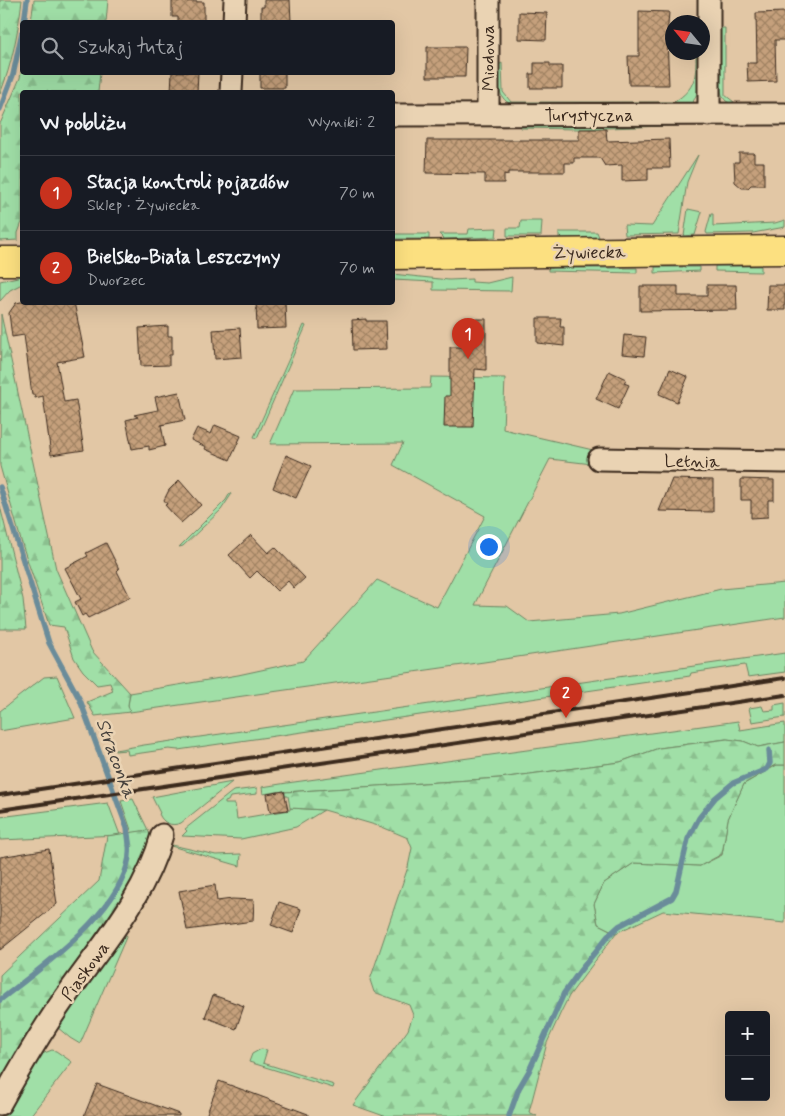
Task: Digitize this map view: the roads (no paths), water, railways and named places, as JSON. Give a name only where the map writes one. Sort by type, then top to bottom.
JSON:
[{"type":"main road","name":"Żywiecka","points":[[395,255],[785,250]]},
{"type":"main road","points":[[0,261],[20,261]]},
{"type":"street","points":[[234,20],[235,0]]},
{"type":"street","name":"Miodowa","points":[[488,0],[488,115]]},
{"type":"street","points":[[709,0],[709,115]]},
{"type":"street","points":[[231,90],[232,75]]},
{"type":"street","name":"Turystyczna","points":[[395,115],[785,114]]},
{"type":"street","name":"Letnia","points":[[599,459],[785,462]]},
{"type":"street","name":"Piaskowa","points":[[0,1104],[42,1031],[126,914],[143,882],[162,835]]},
{"type":"waterway","name":"Straconka","points":[[24,20],[27,0]]},
{"type":"waterway","name":"Straconka","points":[[0,109],[13,75],[20,42]]},
{"type":"waterway","name":"Straconka","points":[[0,487],[49,643],[80,700],[127,828],[129,843],[127,866],[119,885],[107,904],[74,940],[0,1000]]},
{"type":"waterway","points":[[509,1116],[519,1088],[529,1071],[564,993],[608,936],[619,926],[672,898],[676,891],[688,839],[699,818],[715,798],[733,783],[767,769],[770,763],[769,750]]},
{"type":"railway","points":[[0,795],[785,678]]},
{"type":"railway","points":[[0,810],[785,695]]},
{"type":"place","name":"Stacja kontroli pojazdów","points":[[468,359]]},
{"type":"place","name":"Bielsko-Biała Leszczyny","points":[[566,718]]}]
